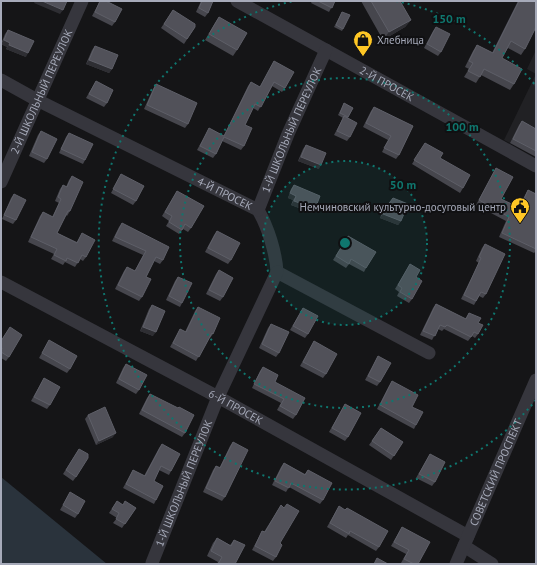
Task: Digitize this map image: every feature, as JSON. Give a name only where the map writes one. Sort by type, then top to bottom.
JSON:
[{"type":"street","name":"2-Й ШКОЛЬНЫЙ ПЕРЕУЛОК","points":[[1,182],[82,1]]},
{"type":"street","name":"2-Й ПРОСЕК","points":[[237,1],[536,166]]},
{"type":"street","name":"1-Й ШКОЛЬНЫЙ ПЕРЕУЛОК","points":[[258,210],[288,134],[326,50]]},
{"type":"street","name":"4-Й ПРОСЕК","points":[[1,80],[37,100],[258,210],[264,220],[276,262],[277,272]]},
{"type":"street","name":"1-Й ШКОЛЬНЫЙ ПЕРЕУЛОК","points":[[152,563],[218,397],[277,272]]},
{"type":"street","points":[[277,272],[429,353]]},
{"type":"street","name":"6-Й ПРОСЕК","points":[[1,282],[218,397],[466,541],[492,564]]},
{"type":"street","name":"СОВЕТСКИЙ ПРОСПЕКТ","points":[[456,564],[536,380]]},
{"type":"shaded area","points":[[536,50],[536,74],[527,69]]},
{"type":"shaded area","points":[[536,74],[536,134],[519,126],[510,143],[504,140]]},
{"type":"shaded area","points":[[1,477],[107,564],[1,564]]},
{"type":"building","points":[[42,1],[67,1],[63,10]]},
{"type":"building","points":[[100,1],[106,1],[122,9],[115,22],[95,12]]},
{"type":"building","points":[[202,1],[213,1],[208,13],[199,8]]},
{"type":"building","points":[[318,1],[335,1],[332,8]]},
{"type":"building","points":[[371,1],[400,1],[411,20],[389,32]]},
{"type":"building","points":[[519,1],[536,1],[536,27],[525,49],[511,41],[502,58],[522,69],[514,84],[484,69],[480,77],[468,71],[473,63],[469,61],[477,45],[493,53]]},
{"type":"building","points":[[173,10],[195,24],[195,27],[187,39],[164,24]]},
{"type":"building","points":[[342,12],[350,15],[343,29],[336,25]]},
{"type":"building","points":[[219,17],[247,33],[237,50],[209,34]]},
{"type":"building","points":[[436,27],[450,34],[441,52],[427,44]]},
{"type":"building","points":[[8,30],[34,41],[28,53],[9,45],[10,43],[4,40]]},
{"type":"building","points":[[95,46],[118,55],[112,69],[89,60]]},
{"type":"building","points":[[274,61],[294,72],[285,88],[274,82],[261,107],[255,104],[245,125],[252,128],[244,146],[224,137],[216,154],[200,146],[209,128],[224,136],[251,82],[260,87]]},
{"type":"building","points":[[96,81],[113,90],[107,103],[89,94]]},
{"type":"building","points":[[156,84],[197,103],[188,124],[147,105]]},
{"type":"building","points":[[344,103],[353,108],[348,117],[340,113]]},
{"type":"building","points":[[374,107],[413,126],[399,155],[384,148],[391,136],[366,123]]},
{"type":"building","points":[[344,116],[357,123],[350,137],[337,131]]},
{"type":"building","points":[[522,121],[536,129],[536,151],[513,139]]},
{"type":"building","points":[[41,131],[57,139],[47,159],[32,152]]},
{"type":"building","points":[[69,133],[93,144],[85,160],[61,149]]},
{"type":"building","points":[[425,143],[443,153],[440,158],[470,175],[463,188],[414,160]]},
{"type":"building","points":[[306,145],[326,153],[321,165],[301,157]]},
{"type":"building","points":[[496,168],[513,177],[501,199],[520,208],[528,190],[536,194],[536,249],[502,233],[509,217],[479,200]]},
{"type":"building","points":[[121,174],[144,186],[136,201],[113,189]]},
{"type":"building","points":[[72,176],[83,182],[70,211],[68,211],[57,233],[77,243],[82,233],[95,240],[86,257],[82,255],[78,263],[67,258],[66,261],[54,255],[57,249],[31,237],[43,212],[53,217],[61,199],[58,197],[63,185],[67,187]]},
{"type":"building","points":[[294,185],[320,196],[315,209],[294,201],[296,196],[290,193]]},
{"type":"building","points":[[177,191],[204,206],[191,228],[185,224],[182,230],[169,222],[172,216],[165,212]]},
{"type":"building","points":[[14,194],[26,200],[16,220],[4,215]]},
{"type":"building","points":[[393,198],[408,204],[401,221],[383,214],[386,206]]},
{"type":"building","points":[[122,223],[169,247],[163,260],[156,257],[146,277],[151,279],[142,297],[118,285],[127,267],[135,271],[146,251],[115,237]]},
{"type":"building","points":[[217,231],[240,243],[231,260],[208,248]]},
{"type":"building","points":[[348,236],[376,252],[366,268],[351,259],[349,264],[336,256]]},
{"type":"building","points":[[485,244],[505,254],[486,294],[481,292],[476,301],[464,295],[481,258],[479,257]]},
{"type":"building","points":[[410,264],[420,270],[416,277],[422,281],[412,299],[400,292],[402,288],[398,285]]},
{"type":"building","points":[[219,270],[233,278],[223,297],[209,290]]},
{"type":"building","points":[[178,277],[192,283],[182,303],[169,296]]},
{"type":"building","points":[[436,304],[466,319],[469,313],[481,318],[478,323],[483,325],[478,334],[474,332],[471,337],[447,325],[445,327],[440,325],[435,336],[423,331]]},
{"type":"building","points":[[152,305],[165,311],[156,332],[143,327]]},
{"type":"building","points":[[198,307],[220,318],[213,334],[212,333],[199,357],[173,343],[180,329],[186,332]]},
{"type":"building","points":[[303,308],[318,316],[308,334],[293,326]]},
{"type":"building","points":[[271,324],[289,332],[279,353],[262,344]]},
{"type":"building","points":[[10,327],[22,335],[9,357],[1,352],[1,341]]},
{"type":"building","points":[[49,340],[77,356],[70,369],[42,353]]},
{"type":"building","points":[[314,341],[337,354],[326,374],[303,362]]},
{"type":"building","points":[[378,356],[391,363],[380,382],[368,376]]},
{"type":"building","points":[[126,364],[147,375],[139,390],[119,379]]},
{"type":"building","points":[[263,367],[278,375],[275,382],[305,398],[296,415],[280,406],[284,399],[254,384]]},
{"type":"building","points":[[44,378],[60,387],[50,405],[34,397]]},
{"type":"building","points":[[392,381],[418,395],[412,407],[423,412],[416,425],[380,405]]},
{"type":"building","points":[[150,394],[194,415],[185,433],[142,410]]},
{"type":"building","points":[[345,404],[361,413],[348,437],[332,428]]},
{"type":"building","points":[[105,407],[116,433],[99,441],[88,415]]},
{"type":"building","points":[[381,428],[403,442],[394,456],[372,441]]},
{"type":"building","points":[[233,442],[248,450],[225,497],[206,488],[216,466],[220,468]]},
{"type":"building","points":[[162,444],[180,454],[171,471],[161,466],[154,481],[163,486],[156,500],[126,484],[133,470],[145,476]]},
{"type":"building","points":[[79,449],[88,454],[88,458],[76,477],[66,470]]},
{"type":"building","points":[[430,454],[445,462],[435,482],[419,474]]},
{"type":"building","points":[[284,463],[305,475],[308,470],[332,483],[323,500],[291,483],[289,488],[275,481]]},
{"type":"building","points":[[70,492],[85,501],[78,514],[63,505]]},
{"type":"building","points":[[117,501],[123,505],[125,501],[136,508],[125,524],[116,519],[119,513],[112,509]]},
{"type":"building","points":[[287,504],[299,511],[280,543],[282,545],[276,557],[255,546],[262,531],[265,532],[281,505],[284,508]]},
{"type":"building","points":[[339,506],[345,510],[347,508],[388,531],[379,547],[350,531],[349,534],[330,523]]},
{"type":"building","points":[[402,527],[430,542],[418,564],[414,564],[404,559],[409,550],[394,542]]},
{"type":"building","points":[[217,538],[231,546],[234,540],[245,545],[235,564],[218,564],[222,557],[211,551]]},
{"type":"building","points":[[377,558],[388,564],[374,564]]},
{"type":"place","name":"Хлебница","points":[[363,57]]},
{"type":"place","name":"Немчиновский культурно-досуговый центр","points":[[520,224]]}]
